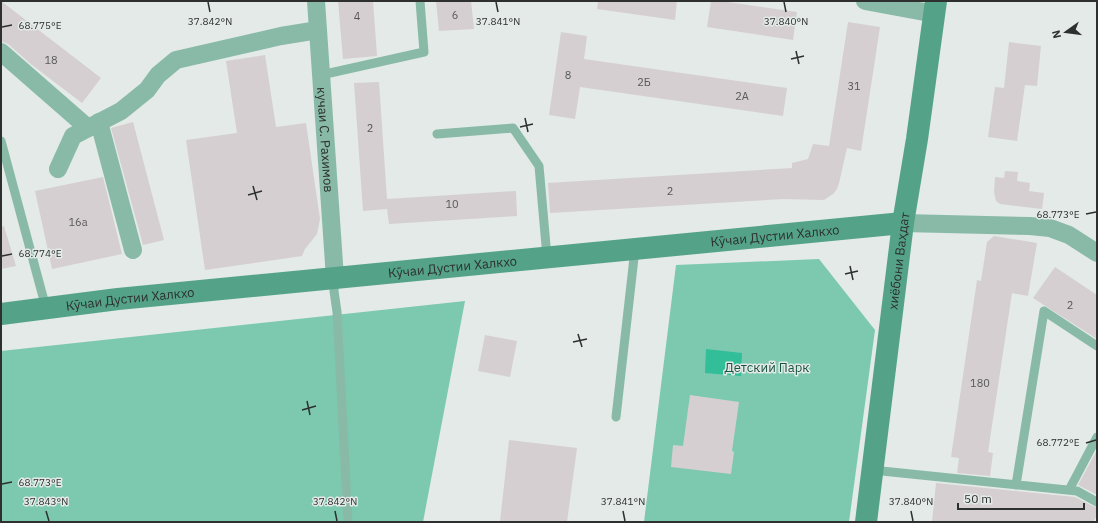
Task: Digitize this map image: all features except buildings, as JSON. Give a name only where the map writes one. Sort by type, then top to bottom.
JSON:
[{"type":"street","name":"кучаи С. Рахимов","points":[[316,1],[335,278]]},
{"type":"street","points":[[865,1],[936,7]]},
{"type":"street","name":"хиёбони Ваҳдат","points":[[866,522],[904,223],[936,7]]},
{"type":"street","points":[[58,169],[73,136],[121,111],[148,90],[158,75],[176,60],[281,36],[318,30]]},
{"type":"street","points":[[1,52],[94,125],[133,250]]},
{"type":"street","points":[[904,223],[1030,226],[1050,228],[1069,235],[1097,253]]},
{"type":"street","name":"Кӯчаи Дустии Халкхо","points":[[1,314],[118,299],[904,223]]},
{"type":"lane","points":[[321,75],[424,52],[420,1]]},
{"type":"lane","points":[[437,134],[513,128],[539,166],[547,258]]},
{"type":"lane","points":[[1,141],[46,308]]},
{"type":"lane","points":[[616,417],[635,249]]},
{"type":"lane","points":[[335,278],[334,291],[337,312],[348,522]]},
{"type":"lane","points":[[1016,485],[1044,311],[1097,346]]},
{"type":"lane","points":[[1069,490],[1097,437]]},
{"type":"lane","points":[[872,470],[1077,491],[1097,502]]},
{"type":"green space","name":"Детский Парк","points":[[819,259],[875,330],[849,522],[644,522],[676,265]]},
{"type":"green space","points":[[465,301],[423,522],[1,522],[1,351]]},
{"type":"shaded area","points":[[706,349],[742,353],[741,376],[705,373]]}]
